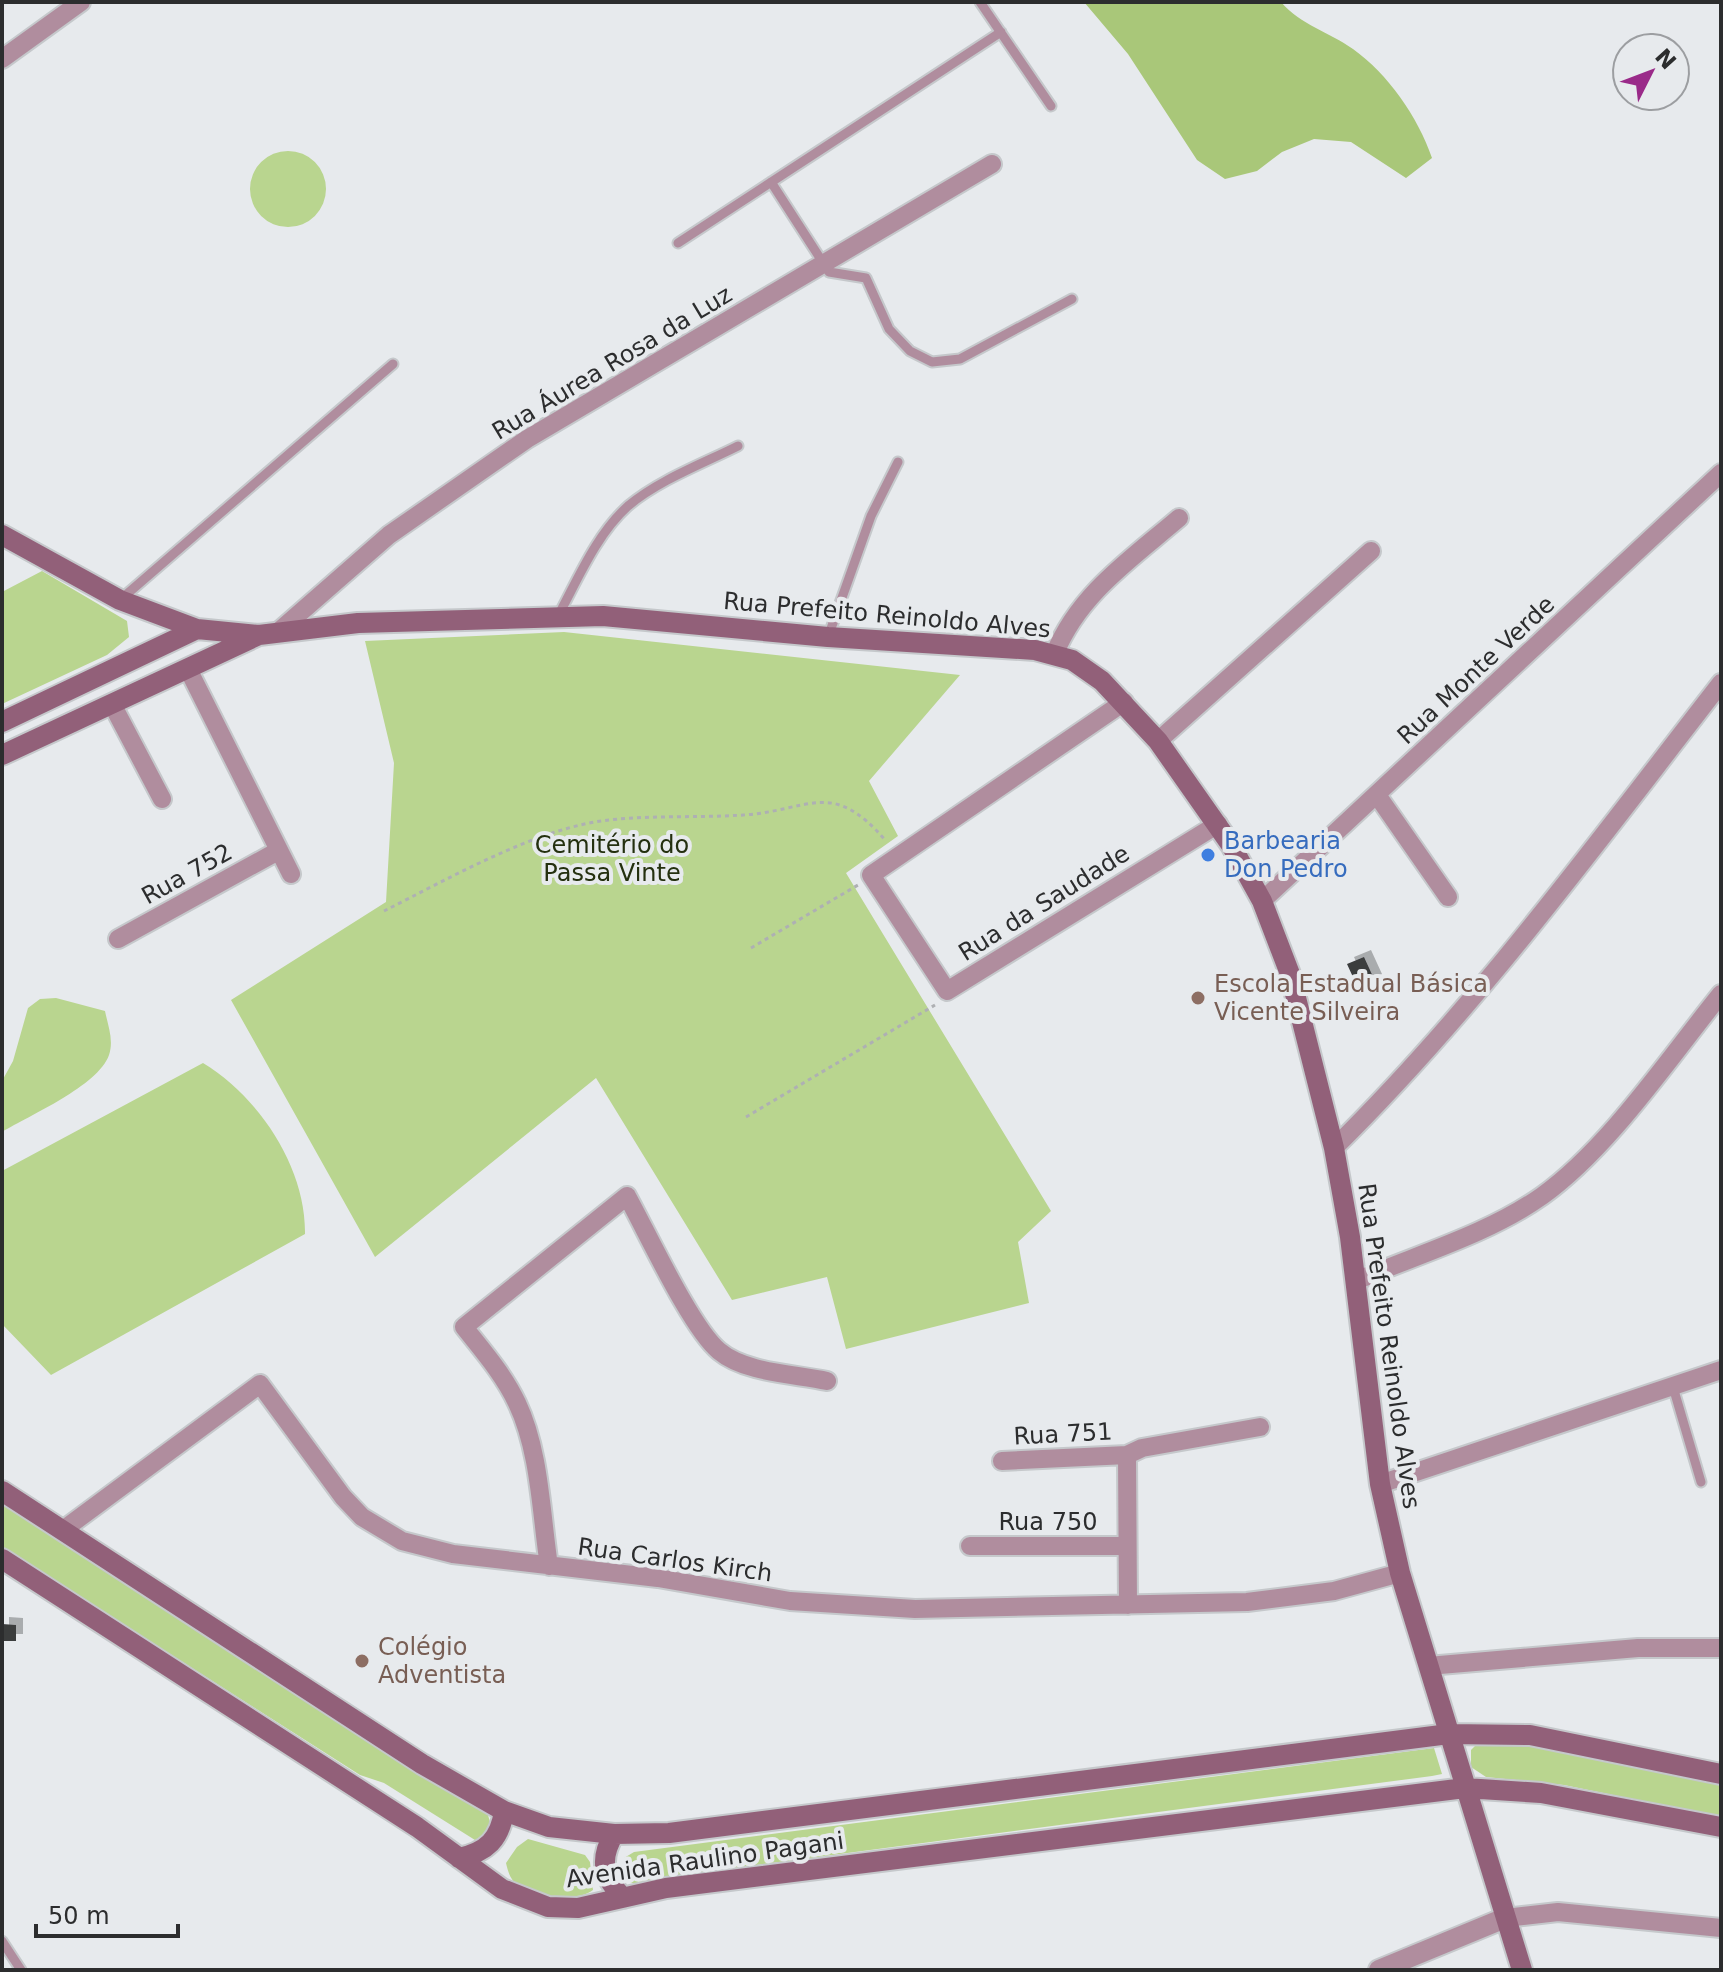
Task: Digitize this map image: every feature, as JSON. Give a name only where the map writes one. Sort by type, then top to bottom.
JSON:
[{"type":"main road","name":"Rua Prefeito Reinoldo Alves","points":[[2,535],[120,600],[197,629],[269,633],[358,623],[603,616],[828,637],[1004,647],[1055,653],[1087,669],[1124,702],[1158,741],[1218,824],[1262,901],[1290,974],[1334,1148],[1358,1280],[1380,1484],[1400,1573],[1522,1970]]},
{"type":"main road","points":[[179,672],[197,629]]},
{"type":"main road","points":[[2,722],[197,629]]},
{"type":"main road","points":[[2,755],[269,633]]},
{"type":"main road","name":"Avenida Raulino Pagani","points":[[2,1491],[422,1764],[504,1811],[549,1827],[614,1834],[669,1833],[1449,1734],[1530,1735],[1721,1774]]},
{"type":"main road","name":"Avenida Raulino Pagani","points":[[2,1559],[502,1889],[548,1907],[578,1908],[666,1888],[1465,1788],[1541,1793],[1721,1827]]},
{"type":"main road","points":[[459,1858],[477,1854],[492,1844],[501,1829],[504,1811]]},
{"type":"main road","points":[[614,1834],[605,1849],[603,1867],[609,1884],[623,1898]]},
{"type":"street","points":[[2,59],[81,2]]},
{"type":"street","name":"Rua Áurea Rosa da Luz","points":[[269,633],[389,535],[527,439],[992,164]]},
{"type":"street","name":"Rua Monte Verde","points":[[1262,901],[1721,473]]},
{"type":"street","points":[[1055,653],[1067,625],[1089,596],[1179,518]]},
{"type":"street","points":[[1158,741],[1371,551]]},
{"type":"street","points":[[179,672],[291,874]]},
{"type":"street","points":[[1334,1148],[1399,1084],[1484,986],[1721,683]]},
{"type":"street","points":[[871,875],[892,857],[1124,702]]},
{"type":"street","points":[[112,704],[162,799]]},
{"type":"street","points":[[1377,795],[1448,897]]},
{"type":"street","name":"Rua da Saudade","points":[[871,875],[947,991],[1218,824]]},
{"type":"street","name":"Rua 752","points":[[118,939],[278,851]]},
{"type":"street","points":[[1358,1280],[1512,1214],[1565,1177],[1605,1136],[1721,994]]},
{"type":"street","points":[[549,1566],[533,1462],[520,1407],[499,1372],[464,1327],[627,1196],[700,1327],[719,1352],[746,1364],[827,1381]]},
{"type":"street","points":[[1380,1484],[1721,1370]]},
{"type":"street","name":"Rua Carlos Kirch","points":[[63,1530],[260,1384],[343,1497],[380,1530],[402,1541],[453,1554],[860,1607],[1128,1605],[1285,1598],[1334,1591],[1400,1573]]},
{"type":"street","name":"Rua 751","points":[[1002,1461],[1127,1455],[1142,1448],[1260,1427]]},
{"type":"street","points":[[1127,1455],[1128,1605]]},
{"type":"street","name":"Rua 750","points":[[970,1546],[1126,1546]]},
{"type":"street","points":[[1428,1666],[1638,1648],[1721,1648]]},
{"type":"street","points":[[1379,1970],[1505,1918],[1558,1912],[1721,1928]]},
{"type":"lane","points":[[980,2],[1051,106]]},
{"type":"lane","points":[[678,243],[1001,32]]},
{"type":"lane","points":[[771,182],[823,265],[835,275],[856,274],[866,278],[889,329],[910,351],[932,362],[960,359],[1072,299]]},
{"type":"lane","points":[[120,600],[393,364]]},
{"type":"lane","points":[[558,616],[602,536],[628,506],[738,446]]},
{"type":"lane","points":[[828,637],[871,516],[898,462]]},
{"type":"lane","points":[[1673,1387],[1701,1482]]},
{"type":"lane","points":[[2,1941],[21,1970]]},
{"type":"path","points":[[384,911],[471,868],[562,831],[607,820],[747,815],[828,800],[853,810],[872,825],[886,841],[892,857]]},
{"type":"path","points":[[751,948],[850,891],[871,875]]},
{"type":"path","points":[[746,1117],[932,1008],[947,991]]},
{"type":"green space","points":[[1084,2],[1281,2],[1306,22],[1353,49],[1378,71],[1410,112],[1432,158],[1406,178],[1351,142],[1314,139],[1282,152],[1257,171],[1225,179],[1197,160],[1128,54]]},
{"type":"green space","points":[[288,151],[302,154],[315,162],[323,175],[326,189],[323,203],[315,216],[302,224],[288,227],[274,224],[261,216],[253,203],[250,189],[253,175],[261,162],[274,154]]},
{"type":"green space","points":[[42,571],[127,621],[129,637],[107,655],[2,704],[2,592]]},
{"type":"green space","name":"Cemitério do Passa Vinte","points":[[564,632],[960,675],[869,781],[898,836],[846,873],[1051,1211],[1018,1242],[1029,1303],[846,1349],[827,1277],[732,1300],[596,1078],[375,1257],[231,1000],[386,902],[394,763],[365,641]]},
{"type":"green space","points":[[56,998],[105,1011],[111,1038],[109,1055],[92,1078],[78,1089],[2,1132],[2,1081],[13,1061],[28,1008],[40,999]]},
{"type":"green space","points":[[203,1063],[243,1095],[275,1136],[297,1184],[305,1234],[51,1375],[2,1324],[2,1171]]},
{"type":"green space","points":[[2,1504],[116,1573],[488,1815],[491,1826],[484,1838],[475,1840],[384,1783],[360,1775],[2,1547]]},
{"type":"green space","points":[[1516,1741],[1721,1782],[1721,1817],[1564,1785],[1486,1777],[1471,1767],[1471,1750],[1479,1742]]},
{"type":"green space","points":[[1434,1748],[1442,1774],[1432,1776],[688,1874],[637,1885],[628,1881],[622,1865],[624,1858],[634,1852]]},
{"type":"green space","points":[[528,1839],[585,1855],[590,1862],[593,1890],[566,1897],[534,1892],[515,1883],[506,1863],[517,1847]]},
{"type":"building","points":[[1364,957],[1375,981],[1358,988],[1347,964]]},
{"type":"building","points":[[2,1624],[16,1625],[16,1641],[2,1641]]},
{"type":"place","name":"Barbearia Don Pedro","points":[[1208,855]]},
{"type":"place","name":"Escola Estadual Básica Vicente Silveira","points":[[1198,998]]},
{"type":"place","name":"Colégio Adventista","points":[[362,1661]]}]
